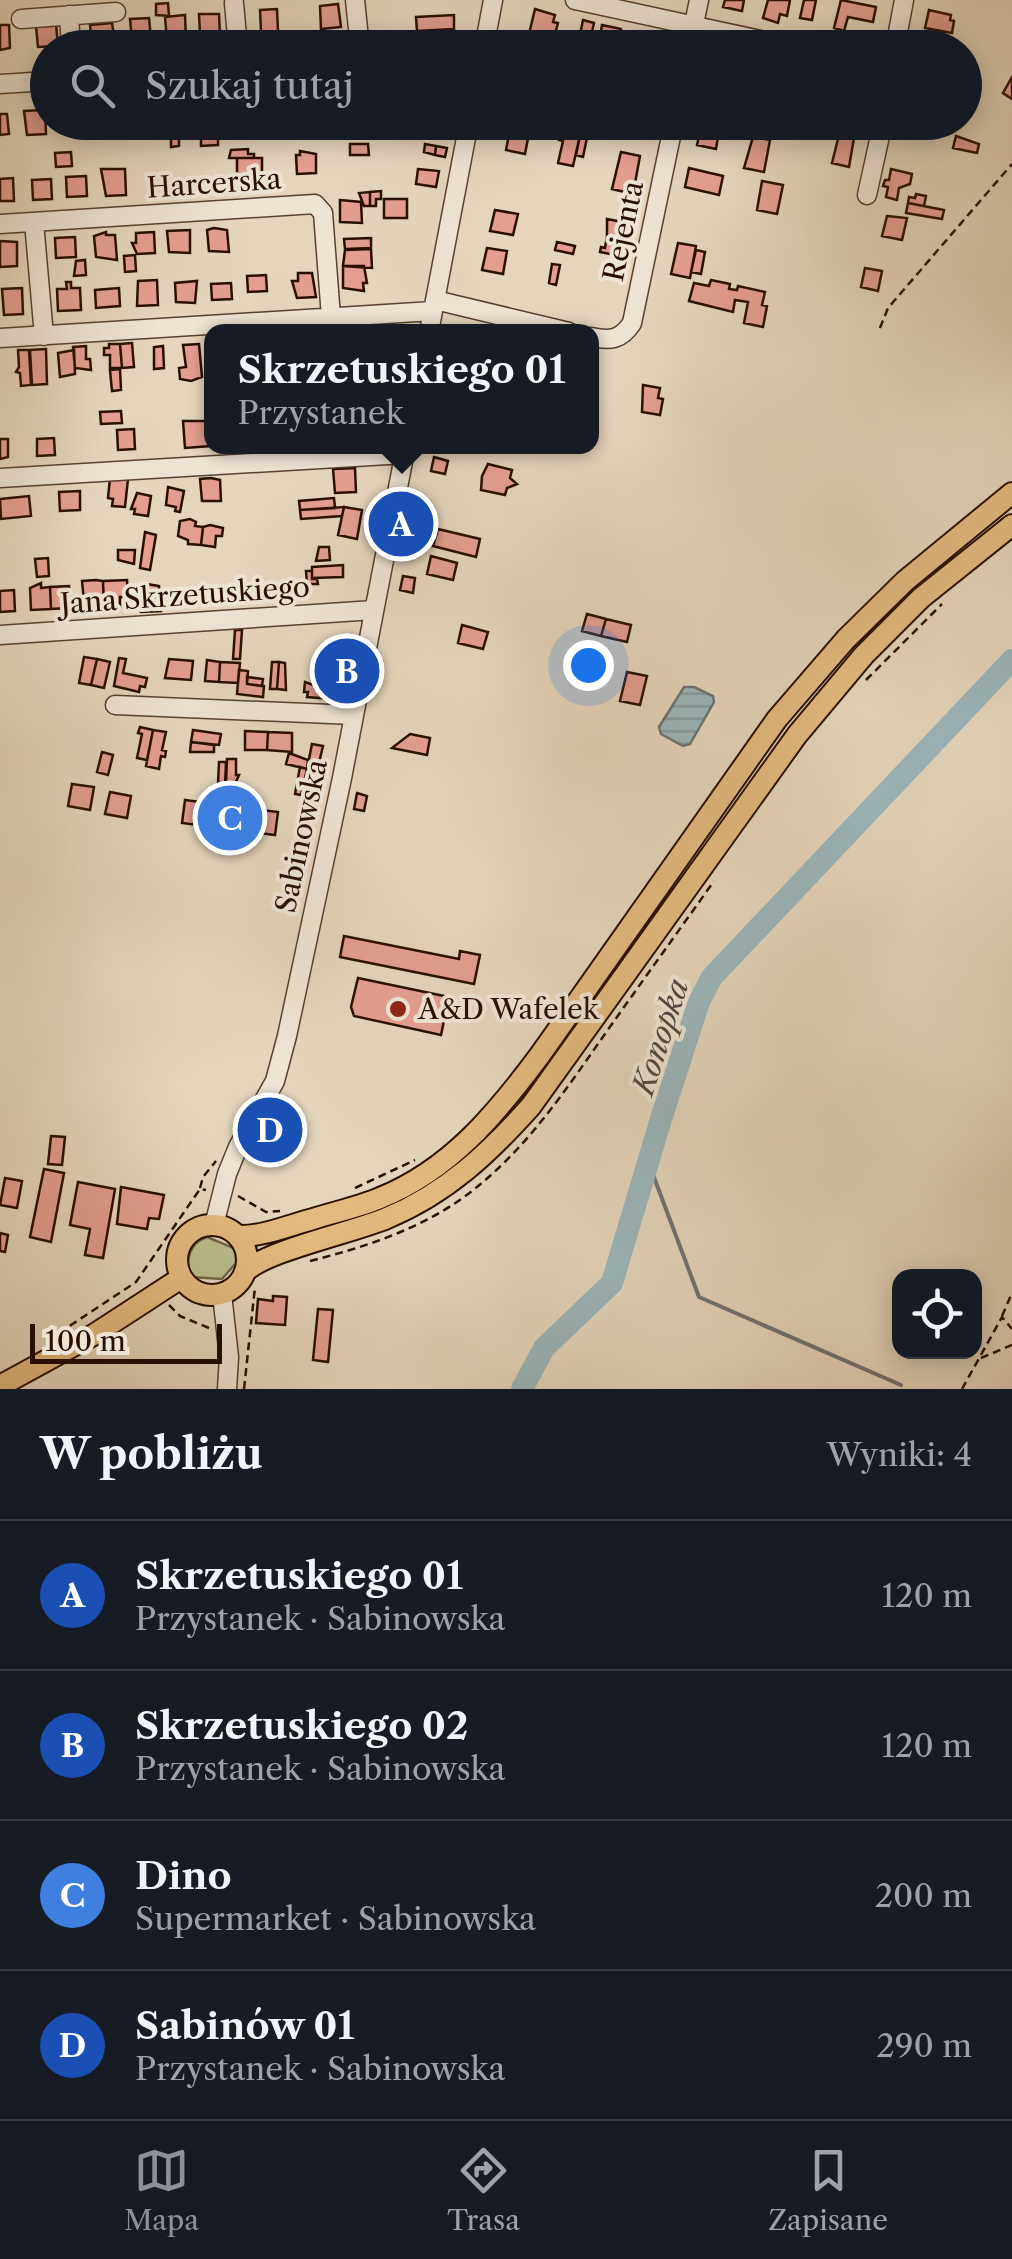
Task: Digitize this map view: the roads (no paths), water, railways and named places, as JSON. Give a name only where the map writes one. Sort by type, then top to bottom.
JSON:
[{"type":"main road","points":[[1012,493],[905,581],[846,639],[777,719],[540,1055],[464,1146],[440,1165],[380,1198],[290,1226],[238,1236],[214,1225],[193,1230],[176,1256],[181,1278],[198,1293],[222,1294],[252,1276],[260,1260],[348,1233],[404,1210],[452,1182],[487,1155],[531,1106],[797,734],[864,655],[920,598],[1012,525]]},
{"type":"main road","points":[[238,1236],[252,1276]]},
{"type":"main road","points":[[0,1386],[95,1334],[181,1278]]},
{"type":"street","points":[[355,0],[358,30]]},
{"type":"street","points":[[487,30],[493,0]]},
{"type":"street","points":[[575,0],[716,30]]},
{"type":"street","points":[[693,30],[699,0]]},
{"type":"street","points":[[898,30],[904,0]]},
{"type":"street","points":[[234,2],[236,30]]},
{"type":"street","points":[[21,19],[116,12]]},
{"type":"street","points":[[69,16],[70,30]]},
{"type":"street","points":[[0,84],[30,83]]},
{"type":"street","points":[[430,324],[466,140]]},
{"type":"street","name":"Rejenta","points":[[601,338],[621,336],[632,323],[670,140]]},
{"type":"street","points":[[867,195],[879,140]]},
{"type":"street","name":"Harcerska","points":[[0,224],[315,204],[323,213],[331,317]]},
{"type":"street","points":[[34,222],[44,336]]},
{"type":"street","points":[[225,324],[434,305],[528,324]]},
{"type":"street","points":[[0,338],[204,325]]},
{"type":"street","points":[[0,478],[348,454]]},
{"type":"street","name":"Sabinowska","points":[[214,1225],[238,1147],[274,1081],[354,714],[405,454]]},
{"type":"street","name":"Jana Skrzetuskiego","points":[[0,635],[374,610]]},
{"type":"street","points":[[115,705],[354,714]]},
{"type":"street","points":[[222,1294],[229,1356],[227,1389]]},
{"type":"water","points":[[684,687],[713,696],[714,702],[690,744],[683,746],[661,734],[659,727]]},
{"type":"waterway","name":"Konopka","points":[[522,1389],[544,1348],[612,1283],[699,1002],[712,977],[1012,660]]},
{"type":"waterway","points":[[649,1164],[699,1297],[901,1385]]},
{"type":"place","name":"Skrzetuskiego 01","points":[[401,524]]},
{"type":"place","name":"Skrzetuskiego 02","points":[[347,671]]},
{"type":"place","name":"Dino","points":[[230,818]]},
{"type":"place","name":"A&D Wafelek","points":[[398,1009]]},
{"type":"place","name":"Sabinów 01","points":[[270,1130]]}]
